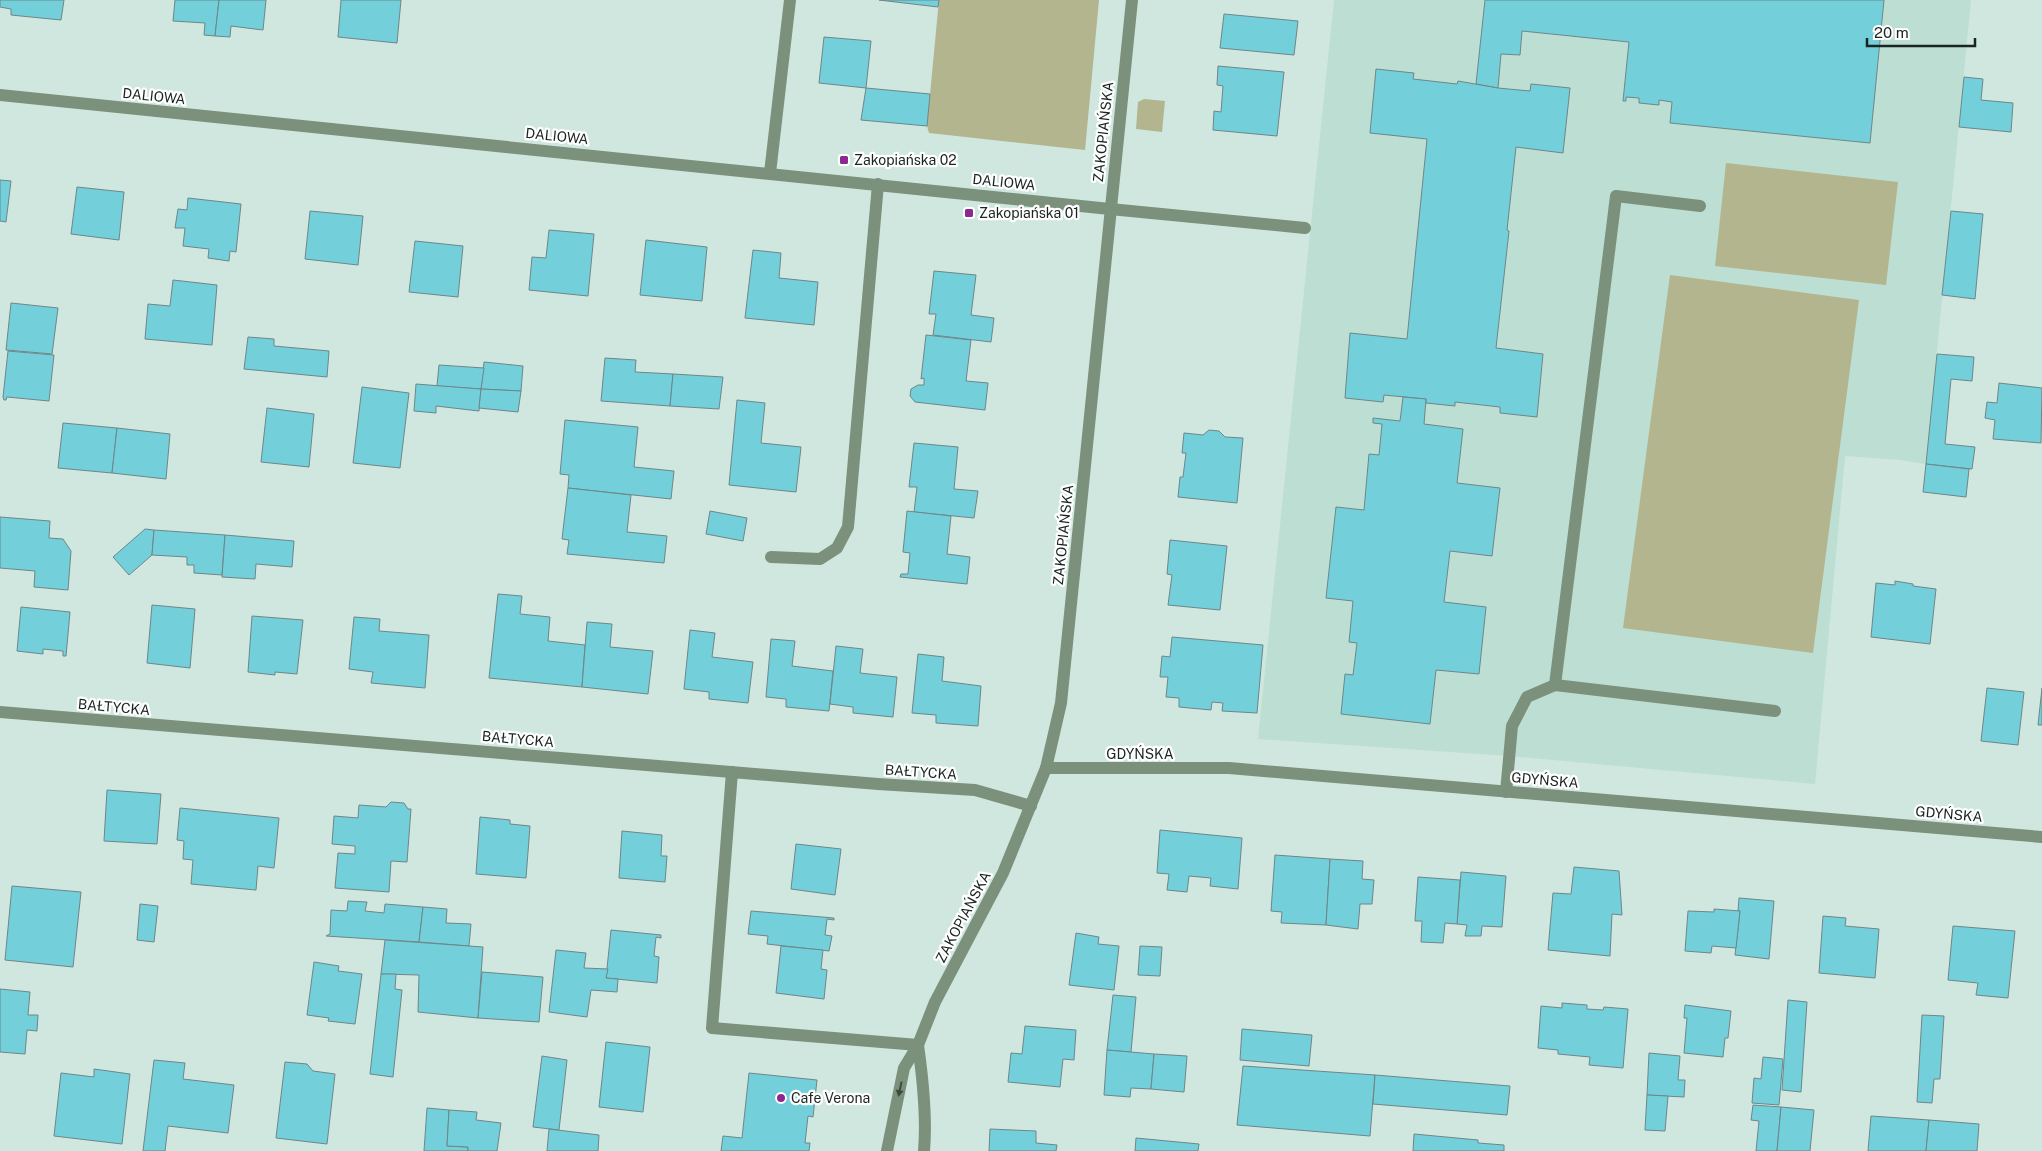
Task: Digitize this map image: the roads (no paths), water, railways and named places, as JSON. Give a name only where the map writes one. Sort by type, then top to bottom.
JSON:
[{"type":"street","points":[[770,173],[790,0]]},
{"type":"street","name":"ZAKOPIAŃSKA","points":[[887,1151],[904,1068],[918,1045],[935,1002],[1003,873],[1046,768],[1061,702],[1132,0]]},
{"type":"street","name":"DALIOWA","points":[[0,95],[1305,228]]},
{"type":"street","points":[[771,557],[820,559],[837,548],[848,527],[878,184]]},
{"type":"street","points":[[1555,685],[1616,196],[1700,206]]},
{"type":"street","points":[[1506,792],[1512,726],[1528,696],[1555,685],[1775,711]]},
{"type":"street","name":"BAŁTYCKA","points":[[0,712],[878,784],[974,790],[1031,806]]},
{"type":"street","name":"GDYŃSKA","points":[[1046,768],[1229,768],[2042,837]]},
{"type":"street","points":[[732,772],[712,1028],[918,1045]]},
{"type":"street","name":"ZAKOPIAŃSKA","points":[[918,1045],[924,1114],[924,1151]]},
{"type":"place","name":"Zakopiańska 02","points":[[844,160]]},
{"type":"place","name":"Zakopiańska 01","points":[[969,213]]},
{"type":"place","name":"Cafe Verona","points":[[781,1098]]}]
